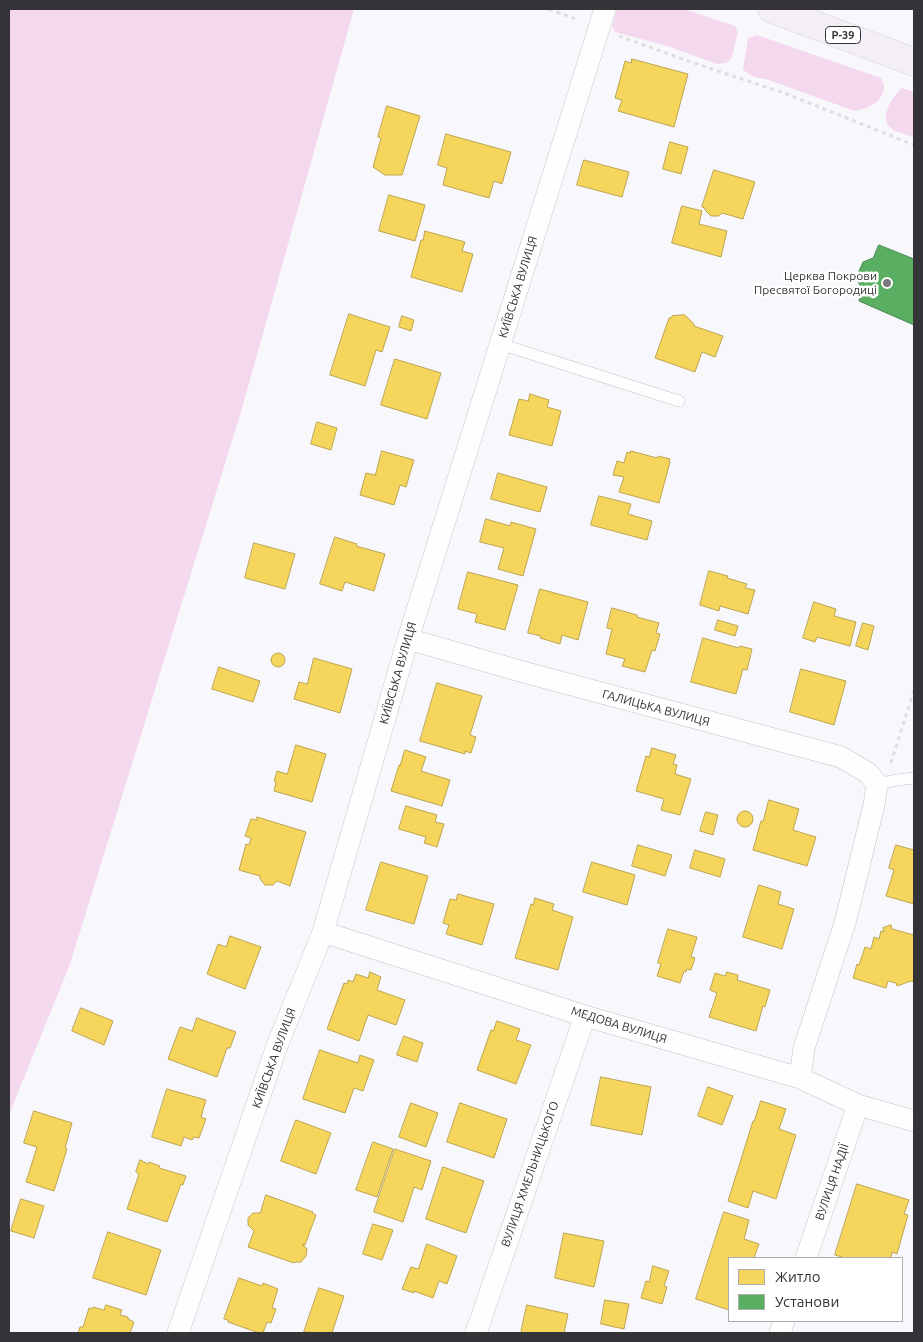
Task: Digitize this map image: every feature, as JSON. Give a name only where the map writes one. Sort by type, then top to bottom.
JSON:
[{"type":"main road","name":"Р-39","points":[[772,9],[914,62]]},
{"type":"street","name":"КИЇВСЬКА ВУЛИЦЯ","points":[[178,1333],[277,1046],[323,932],[408,639],[602,19]]},
{"type":"street","name":"ГАЛИЦЬКА ВУЛИЦЯ","points":[[408,639],[527,673],[841,757],[868,773],[876,794]]},
{"type":"street","points":[[800,1078],[804,1048],[845,923],[876,794]]},
{"type":"street","name":"МЕДОВА ВУЛИЦЯ","points":[[323,932],[585,1016],[800,1078],[858,1105],[914,1120]]},
{"type":"street","name":"ВУЛИЦЯ ХМЕЛЬНИЦЬКОГО","points":[[476,1333],[585,1016]]},
{"type":"street","name":"ВУЛИЦЯ НАДІЇ","points":[[806,1257],[858,1105]]},
{"type":"lane","points":[[500,344],[679,401]]},
{"type":"lane","points":[[876,794],[897,780],[914,778]]},
{"type":"path","points":[[549,9],[602,19],[690,62],[787,94],[914,145]]},
{"type":"path","points":[[876,794],[890,766],[914,690]]},
{"type":"shaded area","points":[[9,9],[354,9],[241,412],[70,964],[9,1115]]},
{"type":"shaded area","points":[[617,9],[684,9],[735,26],[738,31],[732,57],[727,63],[717,64],[667,46],[615,32],[612,27]]},
{"type":"shaded area","points":[[757,35],[881,78],[884,86],[883,92],[874,104],[854,111],[769,80],[754,77],[743,70],[748,38]]},
{"type":"shaded area","points":[[902,88],[914,92],[914,137],[894,130],[886,122],[889,106],[895,95]]},
{"type":"building: Житло","points":[[632,59],[688,74],[674,127],[618,111],[622,100],[615,98],[625,61],[631,63]]},
{"type":"building: Житло","points":[[387,106],[420,116],[402,175],[385,175],[373,167],[381,138],[378,137]]},
{"type":"building: Житло","points":[[446,134],[511,152],[502,184],[494,181],[489,198],[443,185],[447,168],[438,165]]},
{"type":"building: Житло","points":[[670,142],[688,147],[681,174],[663,169]]},
{"type":"building: Житло","points":[[584,160],[629,172],[622,197],[577,185]]},
{"type":"building: Житло","points":[[714,170],[755,182],[743,219],[722,213],[719,216],[711,216],[702,207]]},
{"type":"building: Житло","points":[[389,195],[425,205],[415,241],[379,231]]},
{"type":"building: Житло","points":[[682,206],[702,211],[699,224],[727,231],[721,257],[672,243]]},
{"type":"building: Житло","points":[[425,231],[465,242],[462,251],[473,254],[462,292],[411,277]]},
{"type":"building: Житло","points":[[349,314],[390,327],[382,352],[376,350],[365,386],[330,375]]},
{"type":"building: Житло","points":[[685,315],[694,326],[723,336],[715,357],[702,352],[695,372],[655,358],[669,318]]},
{"type":"building: Житло","points":[[402,316],[414,320],[411,331],[399,327]]},
{"type":"building: Житло","points":[[395,359],[441,373],[427,419],[381,405]]},
{"type":"building: Житло","points":[[530,394],[549,400],[547,407],[561,411],[552,446],[509,435],[519,399],[528,401]]},
{"type":"building: Житло","points":[[317,422],[337,428],[331,450],[311,444]]},
{"type":"building: Житло","points":[[382,451],[414,460],[406,487],[400,485],[394,505],[360,495],[366,473],[375,475]]},
{"type":"building: Житло","points":[[631,451],[657,458],[658,456],[670,459],[659,503],[619,492],[624,477],[613,475],[617,461],[624,463],[627,452],[630,453]]},
{"type":"building: Житло","points":[[498,473],[547,487],[540,512],[491,499]]},
{"type":"building: Житло","points":[[599,496],[631,504],[628,514],[652,521],[647,540],[591,525]]},
{"type":"building: Житло","points":[[486,519],[510,526],[511,522],[536,529],[523,576],[498,569],[504,548],[480,542]]},
{"type":"building: Житло","points":[[335,537],[357,544],[356,546],[385,554],[374,591],[345,582],[342,591],[320,584]]},
{"type":"building: Житло","points":[[254,543],[295,554],[285,589],[245,578]]},
{"type":"building: Житло","points":[[709,571],[728,576],[727,578],[747,584],[745,588],[755,590],[748,614],[720,606],[719,611],[700,605]]},
{"type":"building: Житло","points":[[468,572],[518,585],[505,630],[475,622],[477,614],[458,609]]},
{"type":"building: Житло","points":[[540,589],[588,602],[578,640],[562,635],[560,644],[528,633]]},
{"type":"building: Житло","points":[[814,602],[836,609],[834,616],[856,622],[850,646],[817,637],[815,642],[803,638]]},
{"type":"building: Житло","points":[[612,608],[659,623],[656,633],[660,634],[655,651],[652,650],[645,672],[622,666],[625,659],[606,654],[612,629],[607,628]]},
{"type":"building: Житло","points":[[718,620],[738,626],[735,636],[715,630]]},
{"type":"building: Житло","points":[[863,623],[874,626],[868,650],[856,646]]},
{"type":"building: Житло","points":[[703,638],[739,648],[740,646],[752,649],[747,670],[743,669],[736,694],[691,682]]},
{"type":"building: Житло","points":[[278,653],[283,655],[285,660],[283,665],[278,667],[273,665],[271,660],[273,655]]},
{"type":"building: Житло","points":[[314,658],[352,669],[340,713],[294,699],[299,682],[307,684]]},
{"type":"building: Житло","points":[[219,667],[260,681],[253,702],[212,689]]},
{"type":"building: Житло","points":[[801,669],[846,681],[834,725],[790,712]]},
{"type":"building: Житло","points":[[437,683],[482,696],[470,735],[476,737],[471,753],[465,751],[465,754],[420,741]]},
{"type":"building: Житло","points":[[296,745],[326,754],[312,802],[274,791],[277,771],[287,774]]},
{"type":"building: Житло","points":[[652,748],[676,755],[673,764],[677,765],[675,774],[691,779],[680,815],[661,810],[664,799],[636,791],[646,756],[649,757]]},
{"type":"building: Житло","points":[[405,750],[426,757],[421,771],[450,780],[442,806],[391,791]]},
{"type":"building: Житло","points":[[769,800],[799,809],[793,830],[816,837],[807,866],[753,850]]},
{"type":"building: Житло","points":[[406,806],[437,815],[435,822],[444,824],[437,847],[424,843],[426,837],[399,829]]},
{"type":"building: Житло","points":[[745,811],[753,819],[745,827],[737,819]]},
{"type":"building: Житло","points":[[706,812],[718,815],[713,835],[700,831]]},
{"type":"building: Житло","points":[[257,817],[306,832],[290,886],[277,881],[273,885],[265,885],[260,876],[239,870],[246,844],[249,845],[251,838],[245,836],[251,819],[257,820]]},
{"type":"building: Житло","points":[[638,845],[672,855],[665,876],[632,866]]},
{"type":"building: Житло","points":[[896,845],[914,850],[914,904],[886,896],[894,870],[889,868]]},
{"type":"building: Житло","points":[[695,850],[725,859],[720,877],[690,868]]},
{"type":"building: Житло","points":[[381,862],[428,876],[414,924],[366,910]]},
{"type":"building: Житло","points":[[592,862],[635,875],[627,905],[583,892]]},
{"type":"building: Житло","points":[[759,885],[781,892],[778,904],[794,909],[782,949],[743,937]]},
{"type":"building: Житло","points":[[458,894],[494,904],[482,945],[446,934],[449,925],[443,923],[450,899],[456,900]]},
{"type":"building: Житло","points":[[535,898],[554,904],[552,910],[573,917],[558,970],[515,958],[531,904],[533,905]]},
{"type":"building: Житло","points":[[891,925],[892,929],[914,935],[914,982],[911,981],[897,986],[896,983],[888,981],[886,988],[853,978],[865,947],[871,949],[874,937],[879,939],[881,931],[884,932],[883,928]]},
{"type":"building: Житло","points":[[668,929],[697,937],[691,957],[695,958],[691,970],[687,969],[686,972],[684,971],[680,983],[657,976],[661,964],[658,963]]},
{"type":"building: Житло","points":[[230,936],[261,947],[245,989],[207,974],[218,944],[226,947]]},
{"type":"building: Житло","points":[[370,972],[381,977],[377,990],[405,1000],[396,1025],[368,1015],[359,1041],[327,1029],[344,983],[347,984],[348,980],[353,982],[356,974],[368,978]]},
{"type":"building: Житло","points":[[727,972],[738,975],[737,980],[770,990],[756,1031],[709,1017],[717,993],[710,990],[715,973],[725,976]]},
{"type":"building: Житло","points":[[81,1008],[113,1021],[104,1045],[72,1031]]},
{"type":"building: Житло","points":[[197,1018],[236,1032],[230,1048],[227,1048],[217,1077],[168,1059],[180,1027],[192,1031]]},
{"type":"building: Житло","points":[[497,1021],[520,1029],[516,1040],[531,1045],[516,1084],[477,1070],[491,1030],[493,1031]]},
{"type":"building: Житло","points":[[404,1036],[423,1043],[417,1062],[397,1055]]},
{"type":"building: Житло","points":[[320,1050],[358,1063],[360,1055],[374,1060],[363,1091],[354,1088],[345,1113],[303,1099]]},
{"type":"building: Житло","points":[[601,1077],[651,1087],[642,1135],[591,1125]]},
{"type":"building: Житло","points":[[708,1087],[733,1096],[722,1125],[698,1116]]},
{"type":"building: Житло","points":[[167,1089],[206,1100],[201,1117],[206,1119],[199,1138],[194,1137],[192,1140],[184,1137],[181,1146],[152,1137]]},
{"type":"building: Житло","points":[[761,1101],[786,1109],[779,1129],[796,1135],[776,1199],[753,1191],[748,1208],[728,1201]]},
{"type":"building: Житло","points":[[411,1103],[438,1113],[426,1147],[399,1137]]},
{"type":"building: Житло","points":[[460,1103],[507,1119],[494,1158],[447,1142]]},
{"type":"building: Житло","points":[[34,1111],[72,1123],[65,1148],[67,1149],[54,1191],[26,1182],[37,1147],[24,1143]]},
{"type":"building: Житло","points":[[296,1120],[331,1133],[316,1174],[281,1161]]},
{"type":"building: Житло","points":[[373,1142],[393,1149],[377,1197],[356,1190]]},
{"type":"building: Житло","points":[[395,1149],[431,1161],[422,1190],[414,1187],[403,1222],[374,1212]]},
{"type":"building: Житло","points":[[140,1160],[186,1176],[183,1185],[181,1184],[167,1222],[127,1209],[139,1174],[136,1172]]},
{"type":"building: Житло","points":[[443,1167],[484,1181],[466,1233],[426,1219]]},
{"type":"building: Житло","points":[[857,1184],[909,1200],[904,1214],[908,1215],[897,1254],[892,1252],[891,1257],[842,1257],[835,1255]]},
{"type":"building: Житло","points":[[266,1195],[313,1212],[316,1215],[305,1245],[302,1244],[307,1249],[306,1256],[301,1262],[294,1263],[248,1247],[254,1231],[248,1225],[248,1218],[253,1213],[260,1213]]},
{"type":"building: Житло","points":[[21,1199],[44,1206],[34,1238],[11,1231]]},
{"type":"building: Житло","points":[[724,1212],[749,1220],[744,1239],[759,1244],[754,1257],[728,1257],[728,1310],[696,1299]]},
{"type":"building: Житло","points":[[373,1224],[393,1230],[382,1260],[363,1254]]},
{"type":"building: Житло","points":[[108,1232],[161,1250],[146,1295],[93,1278]]},
{"type":"building: Житло","points":[[564,1233],[604,1241],[594,1287],[555,1278]]},
{"type":"building: Житло","points":[[427,1244],[457,1256],[447,1284],[439,1281],[433,1298],[402,1289],[411,1267],[418,1269]]},
{"type":"building: Житло","points":[[653,1266],[669,1271],[664,1286],[667,1287],[662,1304],[641,1298],[646,1281],[649,1282]]},
{"type":"building: Житло","points":[[239,1278],[262,1286],[263,1283],[278,1289],[272,1308],[276,1309],[271,1323],[267,1322],[263,1333],[224,1319]]},
{"type":"building: Житло","points":[[319,1288],[344,1296],[332,1333],[304,1332]]},
{"type":"building: Житло","points":[[605,1300],[629,1304],[624,1329],[601,1324]]},
{"type":"building: Житло","points":[[106,1305],[122,1310],[120,1315],[128,1317],[128,1319],[134,1322],[130,1333],[78,1333],[80,1327],[83,1327],[89,1308],[92,1309],[93,1307],[104,1310]]},
{"type":"building: Житло","points":[[527,1305],[568,1314],[564,1333],[521,1333]]},
{"type":"building: Установи","name":"Церква Покрови Пресвятої Богородиці","points":[[879,245],[914,259],[914,325],[859,301],[862,289],[856,278],[863,262],[873,258]]},
{"type":"place","name":"Церква Покрови Пресвятої Богородиці","points":[[887,283]]}]
